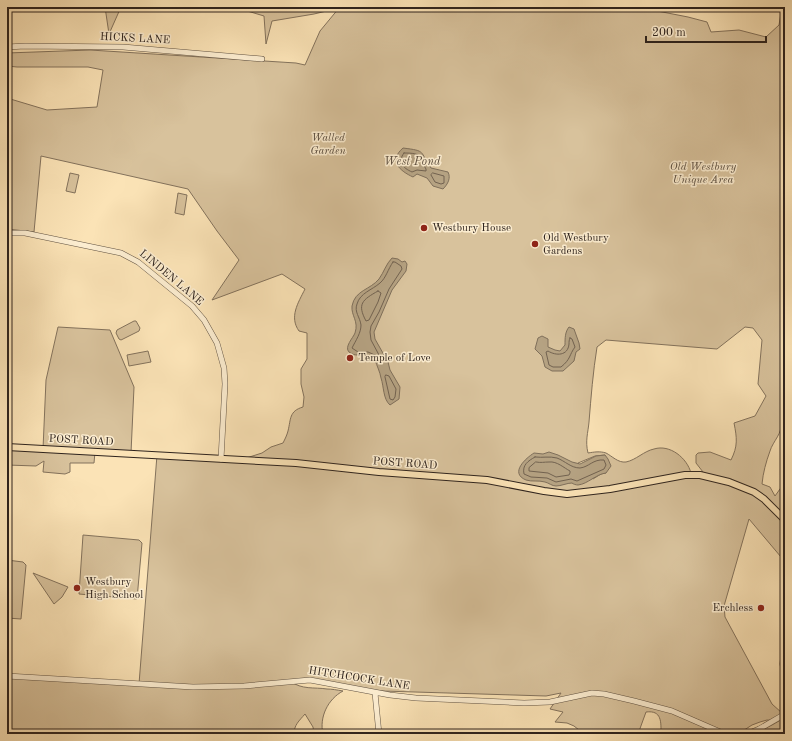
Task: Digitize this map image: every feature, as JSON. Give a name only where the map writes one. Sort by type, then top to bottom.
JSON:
[{"type":"main road","name":"POST ROAD","points":[[7,447],[296,463],[358,470],[488,480],[567,494],[604,490],[685,475],[700,475],[729,482],[754,492],[764,499],[785,520]]},
{"type":"street","name":"HICKS LANE","points":[[7,47],[123,47],[262,59]]},
{"type":"street","name":"LINDEN LANE","points":[[7,233],[25,233],[121,252],[138,262],[192,306],[204,320],[217,343],[224,368],[226,384],[221,458]]},
{"type":"street","name":"HITCHCOCK LANE","points":[[7,676],[193,687],[244,686],[310,680],[375,693],[416,698],[524,703],[551,702],[584,694],[604,694],[672,711],[725,734]]},
{"type":"street","points":[[375,693],[379,734]]},
{"type":"street","points":[[747,734],[785,714]]},
{"type":"green space","points":[[105,7],[121,7],[109,34]]},
{"type":"green space","points":[[234,7],[637,7],[707,22],[711,32],[739,30],[766,37],[779,25],[782,7],[785,7],[785,420],[781,422],[781,430],[771,447],[762,484],[770,487],[775,496],[785,482],[785,590],[781,557],[749,519],[724,606],[725,617],[772,704],[785,714],[785,734],[754,734],[779,721],[767,720],[752,725],[738,734],[661,734],[660,718],[658,715],[651,712],[646,712],[638,734],[584,734],[574,726],[567,723],[555,722],[563,712],[550,709],[561,693],[546,696],[382,691],[354,688],[325,682],[290,681],[304,687],[343,691],[333,699],[326,709],[322,721],[323,734],[314,734],[313,727],[305,714],[296,726],[294,734],[7,734],[7,676],[139,684],[157,455],[240,460],[262,453],[271,447],[283,443],[288,432],[291,416],[295,411],[303,407],[304,397],[301,384],[301,369],[307,359],[307,333],[299,331],[295,320],[296,310],[305,289],[282,274],[212,300],[239,260],[188,189],[41,156],[34,232],[7,229],[7,98],[47,110],[97,107],[103,70],[88,67],[7,66],[7,53],[90,50],[296,63],[305,65],[320,31],[339,8],[272,21],[266,44],[264,16]],"holes":[[[745,327],[753,328],[762,340],[758,384],[766,396],[755,416],[734,423],[736,442],[731,460],[710,452],[698,453],[696,455],[696,463],[703,472],[691,473],[682,457],[672,450],[660,448],[650,450],[626,462],[618,460],[604,452],[588,453],[587,437],[597,347],[606,340],[717,349]],[[605,455],[606,473],[593,479],[578,463],[595,456]]]},
{"type":"green space","points":[[70,173],[79,175],[75,193],[66,191]]},
{"type":"green space","points":[[178,193],[187,195],[184,215],[175,213]]},
{"type":"green space","points":[[136,321],[140,328],[139,331],[121,340],[119,339],[116,333],[117,330]]},
{"type":"green space","points":[[58,327],[110,330],[134,387],[131,453],[95,452],[94,463],[70,463],[70,472],[65,474],[43,472],[44,461],[36,466],[7,465],[7,447],[43,449],[46,380]]},
{"type":"green space","points":[[148,351],[151,362],[129,366],[127,355]]},
{"type":"green space","points":[[83,535],[139,540],[142,543],[137,599],[79,594]]},
{"type":"green space","points":[[7,560],[23,562],[26,565],[21,619],[7,618]]},
{"type":"green space","points":[[33,573],[68,587],[62,597],[54,604]]},
{"type":"green space","points":[[785,623],[785,691],[780,664]]},
{"type":"water","name":"West Pond","points":[[403,148],[419,151],[422,153],[431,168],[448,172],[448,181],[443,189],[433,186],[427,178],[417,174],[413,177],[400,169],[396,161],[396,157]]},
{"type":"water","points":[[392,258],[398,259],[402,262],[405,261],[407,264],[406,271],[392,290],[374,332],[375,339],[400,387],[399,399],[390,405],[385,396],[381,376],[375,360],[367,355],[351,354],[348,348],[349,342],[356,329],[356,322],[352,310],[354,301],[359,293],[379,279]]},
{"type":"water","points":[[569,327],[574,329],[580,349],[576,352],[574,361],[563,371],[552,371],[545,367],[542,356],[535,349],[538,338],[542,336],[548,339],[548,347],[560,351],[565,345],[566,333]]},
{"type":"water","points":[[549,452],[580,464],[596,456],[605,455],[611,466],[606,473],[578,485],[568,483],[555,486],[542,481],[526,480],[521,477],[519,470],[527,458],[534,453],[543,454]]},
{"type":"place","name":"Westbury House","points":[[424,228]]},
{"type":"place","name":"Old Westbury Gardens","points":[[535,244]]},
{"type":"place","name":"Temple of Love","points":[[350,358]]},
{"type":"place","name":"Westbury High School","points":[[77,588]]},
{"type":"place","name":"Erchless","points":[[761,608]]},
{"type":"park label","name":"Walled Garden","points":[[328,144]]},
{"type":"park label","name":"Old Westbury Unique Area","points":[[703,173]]}]
